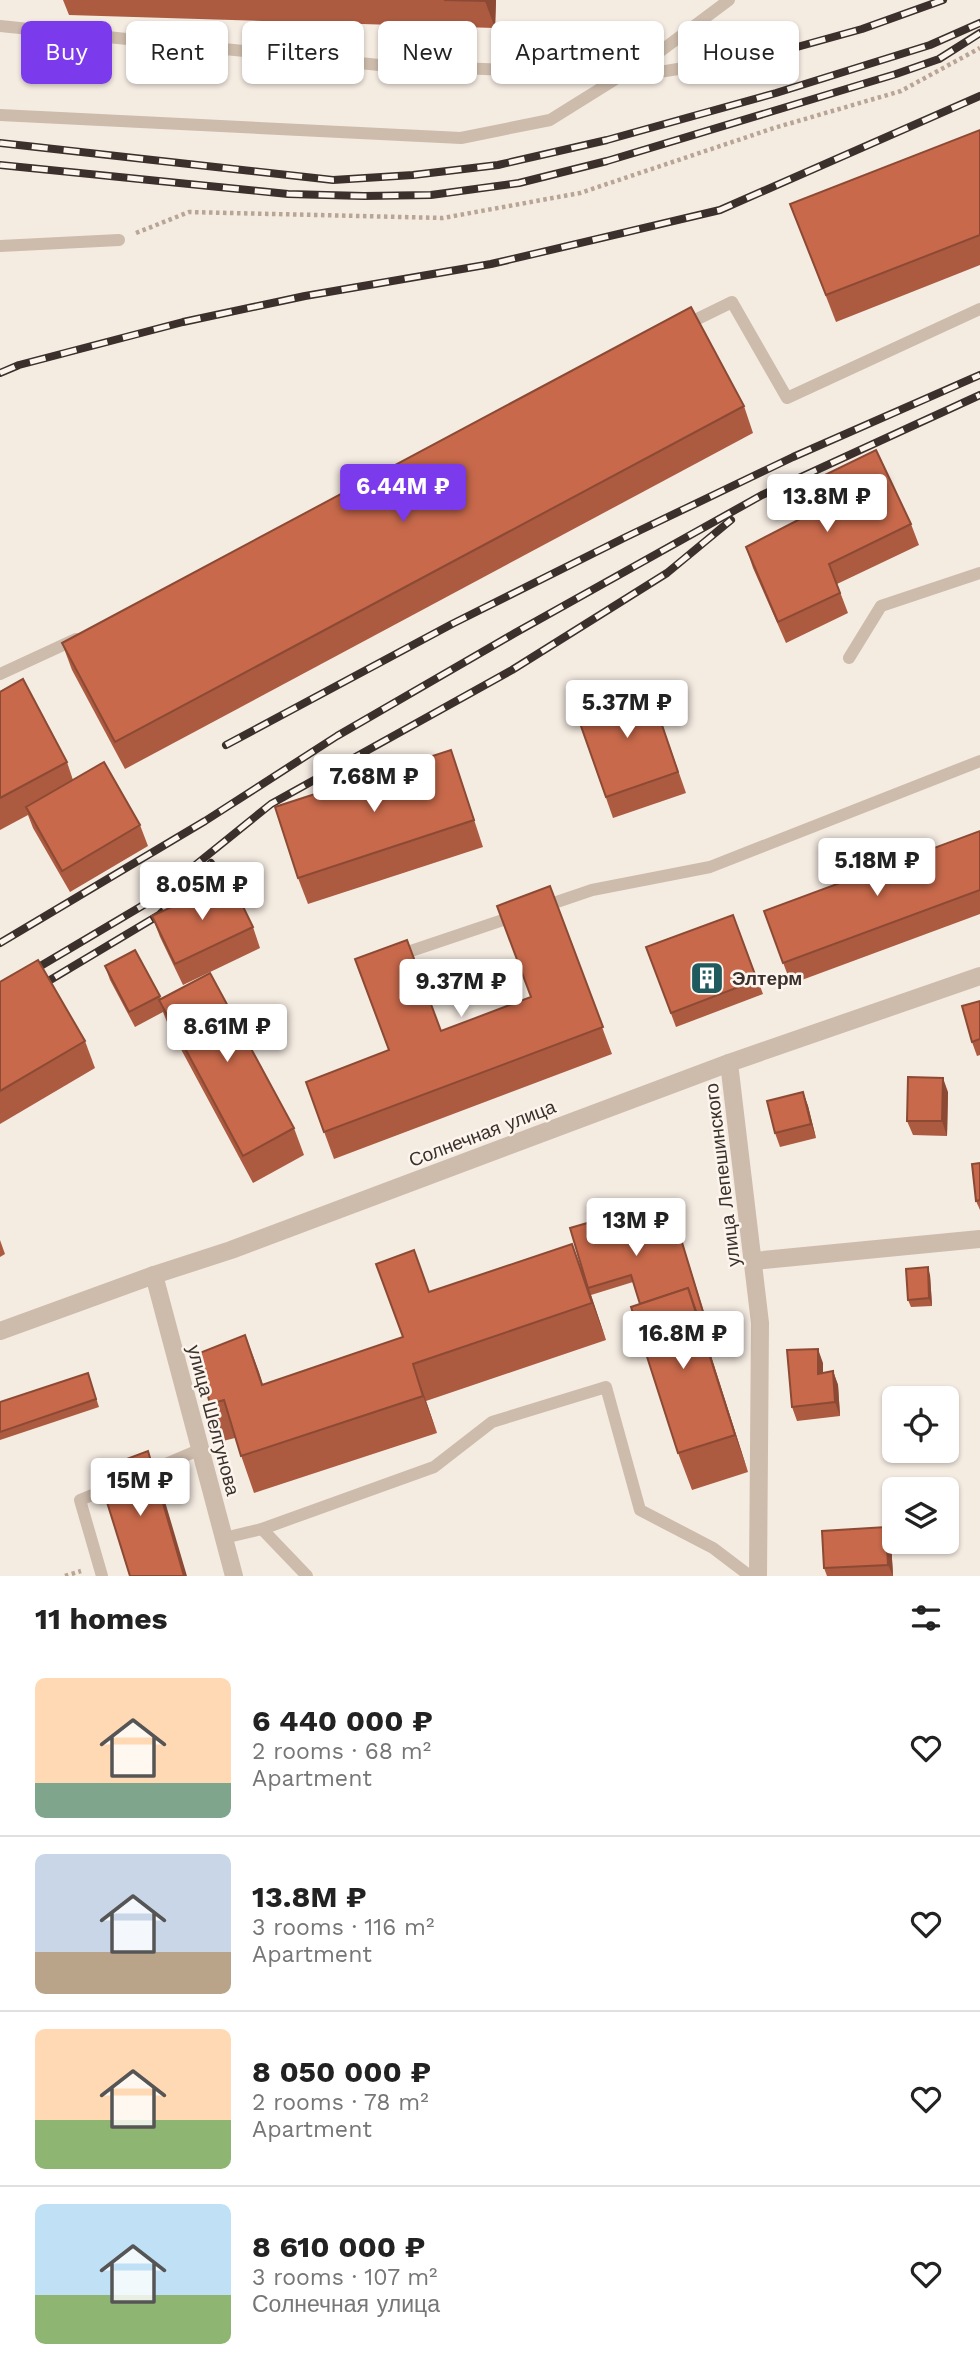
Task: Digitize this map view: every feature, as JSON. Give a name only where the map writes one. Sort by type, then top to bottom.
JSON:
[{"type":"street","name":"Солнечная улица","points":[[0,1331],[231,1250],[729,1063],[980,976]]},
{"type":"street","name":"улица Лепешинского","points":[[729,1063],[760,1323],[758,1576]]},
{"type":"street","points":[[753,1261],[980,1240]]},
{"type":"street","name":"улица Шелгунова","points":[[154,1275],[234,1576]]},
{"type":"lane","points":[[664,48],[729,0]]},
{"type":"lane","points":[[0,26],[392,66],[491,69]]},
{"type":"lane","points":[[0,115],[461,138],[550,120],[608,84]]},
{"type":"lane","points":[[0,246],[119,240]]},
{"type":"lane","points":[[671,332],[732,302],[787,398],[980,309]]},
{"type":"lane","points":[[849,658],[881,606],[980,573]]},
{"type":"lane","points":[[0,674],[86,635]]},
{"type":"lane","points":[[402,954],[592,890],[710,867],[980,761]]},
{"type":"lane","points":[[224,1538],[262,1529],[434,1467],[492,1422],[606,1387],[640,1510],[713,1548],[750,1576]]},
{"type":"lane","points":[[102,1576],[80,1500],[201,1449]]},
{"type":"lane","points":[[262,1529],[307,1576]]},
{"type":"path","points":[[119,240],[189,212],[443,218],[580,193],[774,128],[901,91],[980,48]]},
{"type":"building","points":[[980,130],[980,235],[826,295],[790,204]]},
{"type":"building","points":[[691,307],[744,406],[115,742],[62,643]]},
{"type":"building","points":[[876,450],[911,524],[829,564],[840,593],[778,622],[746,547],[806,516],[794,490]]},
{"type":"building","points":[[23,679],[67,762],[0,798],[0,692]]},
{"type":"building","points":[[648,684],[678,772],[606,797],[575,709]]},
{"type":"building","points":[[451,750],[474,820],[298,878],[275,807]]},
{"type":"building","points":[[104,762],[140,825],[62,871],[26,807]]},
{"type":"building","points":[[980,831],[980,890],[783,963],[764,911]]},
{"type":"building","points":[[230,880],[253,927],[175,964],[152,916]]},
{"type":"building","points":[[550,886],[603,1027],[324,1132],[306,1082],[389,1050],[355,959],[407,940],[441,1031],[531,997],[497,906]]},
{"type":"building","name":"Элтерм","points":[[733,915],[757,980],[671,1013],[646,947]]},
{"type":"building","points":[[135,950],[160,996],[129,1012],[105,966]]},
{"type":"building","points":[[38,960],[85,1041],[0,1091],[0,982]]},
{"type":"building","points":[[210,973],[294,1128],[243,1156],[159,1000]]},
{"type":"building","points":[[980,1001],[980,1039],[972,1042],[962,1006]]},
{"type":"building","points":[[908,1077],[943,1078],[942,1121],[907,1121]]},
{"type":"building","points":[[803,1092],[811,1124],[775,1133],[767,1101]]},
{"type":"building","points":[[980,1163],[980,1200],[976,1201],[972,1164]]},
{"type":"building","points":[[615,1215],[620,1232],[674,1216],[704,1315],[698,1317],[688,1288],[640,1304],[631,1275],[588,1288],[570,1228]]},
{"type":"building","points":[[572,1244],[592,1303],[413,1364],[423,1396],[241,1456],[224,1400],[210,1404],[197,1354],[245,1335],[262,1385],[403,1337],[376,1264],[414,1250],[429,1292]]},
{"type":"building","points":[[928,1267],[929,1298],[908,1300],[906,1269]]},
{"type":"building","points":[[688,1288],[735,1435],[678,1453],[631,1307]]},
{"type":"building","points":[[818,1349],[818,1374],[833,1371],[835,1402],[792,1407],[787,1350]]},
{"type":"building","points":[[88,1373],[96,1399],[0,1432],[0,1402]]},
{"type":"building","points":[[148,1451],[184,1576],[130,1576],[97,1470]]},
{"type":"building","points":[[882,1527],[882,1554],[887,1554],[888,1565],[824,1568],[822,1531]]},
{"type":"railway","points":[[799,46],[862,29],[943,0]]},
{"type":"railway","points":[[0,143],[333,180],[413,175],[498,165],[607,140],[776,93],[930,45],[980,23]]},
{"type":"railway","points":[[0,165],[288,194],[431,195],[519,183],[607,161],[896,74],[939,59],[980,33]]},
{"type":"railway","points":[[0,373],[19,365],[183,322],[305,296],[491,264],[720,210],[980,96]]},
{"type":"railway","points":[[226,745],[452,624],[626,537],[793,457],[980,375]]},
{"type":"railway","points":[[0,943],[205,821],[337,736],[515,633],[762,495],[980,395]]},
{"type":"railway","points":[[0,990],[152,900],[271,804],[512,670],[667,573],[731,520]]},
{"type":"railway","points":[[0,1010],[159,915],[211,863]]},
{"type":"place","name":"Элтерм","points":[[707,978]]}]
